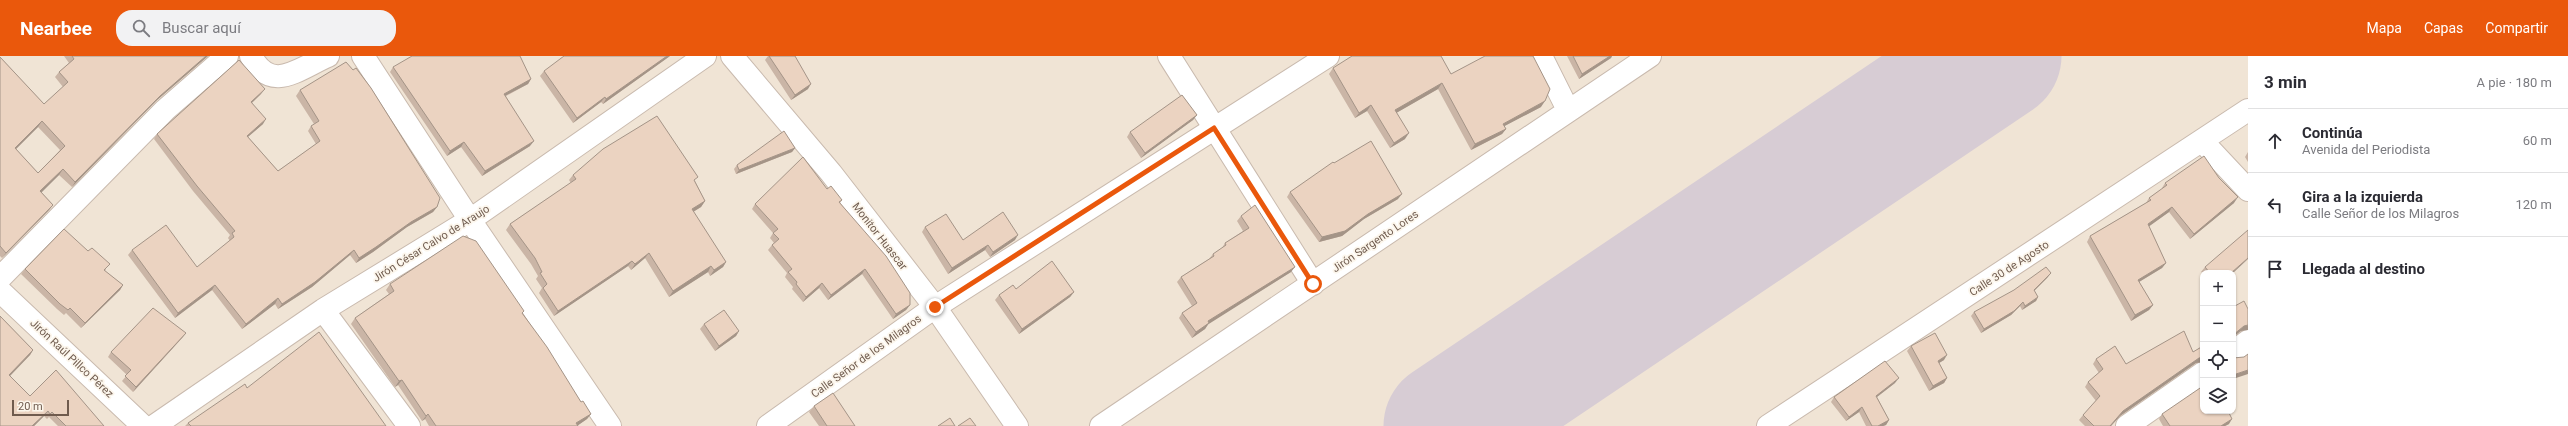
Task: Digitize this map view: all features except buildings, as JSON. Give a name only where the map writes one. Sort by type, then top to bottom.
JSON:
[{"type":"street","points":[[0,278],[165,110],[227,56]]},
{"type":"street","points":[[251,56],[264,75],[274,78],[284,76],[328,56]]},
{"type":"street","points":[[363,56],[470,220],[610,426]]},
{"type":"street","name":"Jirón César Calvo de Araujo","points":[[154,426],[324,310],[470,220],[705,56]]},
{"type":"street","name":"Monitor Huascar","points":[[732,56],[831,173],[935,307],[1017,426]]},
{"type":"street","points":[[1169,56],[1313,284]]},
{"type":"street","name":"Calle Señor de los Milagros","points":[[768,426],[935,307],[1328,56]]},
{"type":"street","points":[[1541,56],[1568,110]]},
{"type":"street","name":"Jirón Sargento Lores","points":[[1101,426],[1650,56]]},
{"type":"street","name":"Calle 30 de Agosto","points":[[1768,426],[2248,110]]},
{"type":"street","points":[[2202,141],[2248,190]]},
{"type":"street","name":"Jirón Raúl Pillco Pérez","points":[[0,291],[143,426]]},
{"type":"street","points":[[324,310],[409,426]]},
{"type":"street","points":[[2236,350],[2248,341]]},
{"type":"street","points":[[2127,426],[2200,375]]},
{"type":"shaded area","points":[[0,56],[2248,56],[2248,426],[0,426]]},
{"type":"runway","points":[[1448,426],[1997,56]]},
{"type":"route","points":[[935,307],[1214,128],[1313,284]]}]
